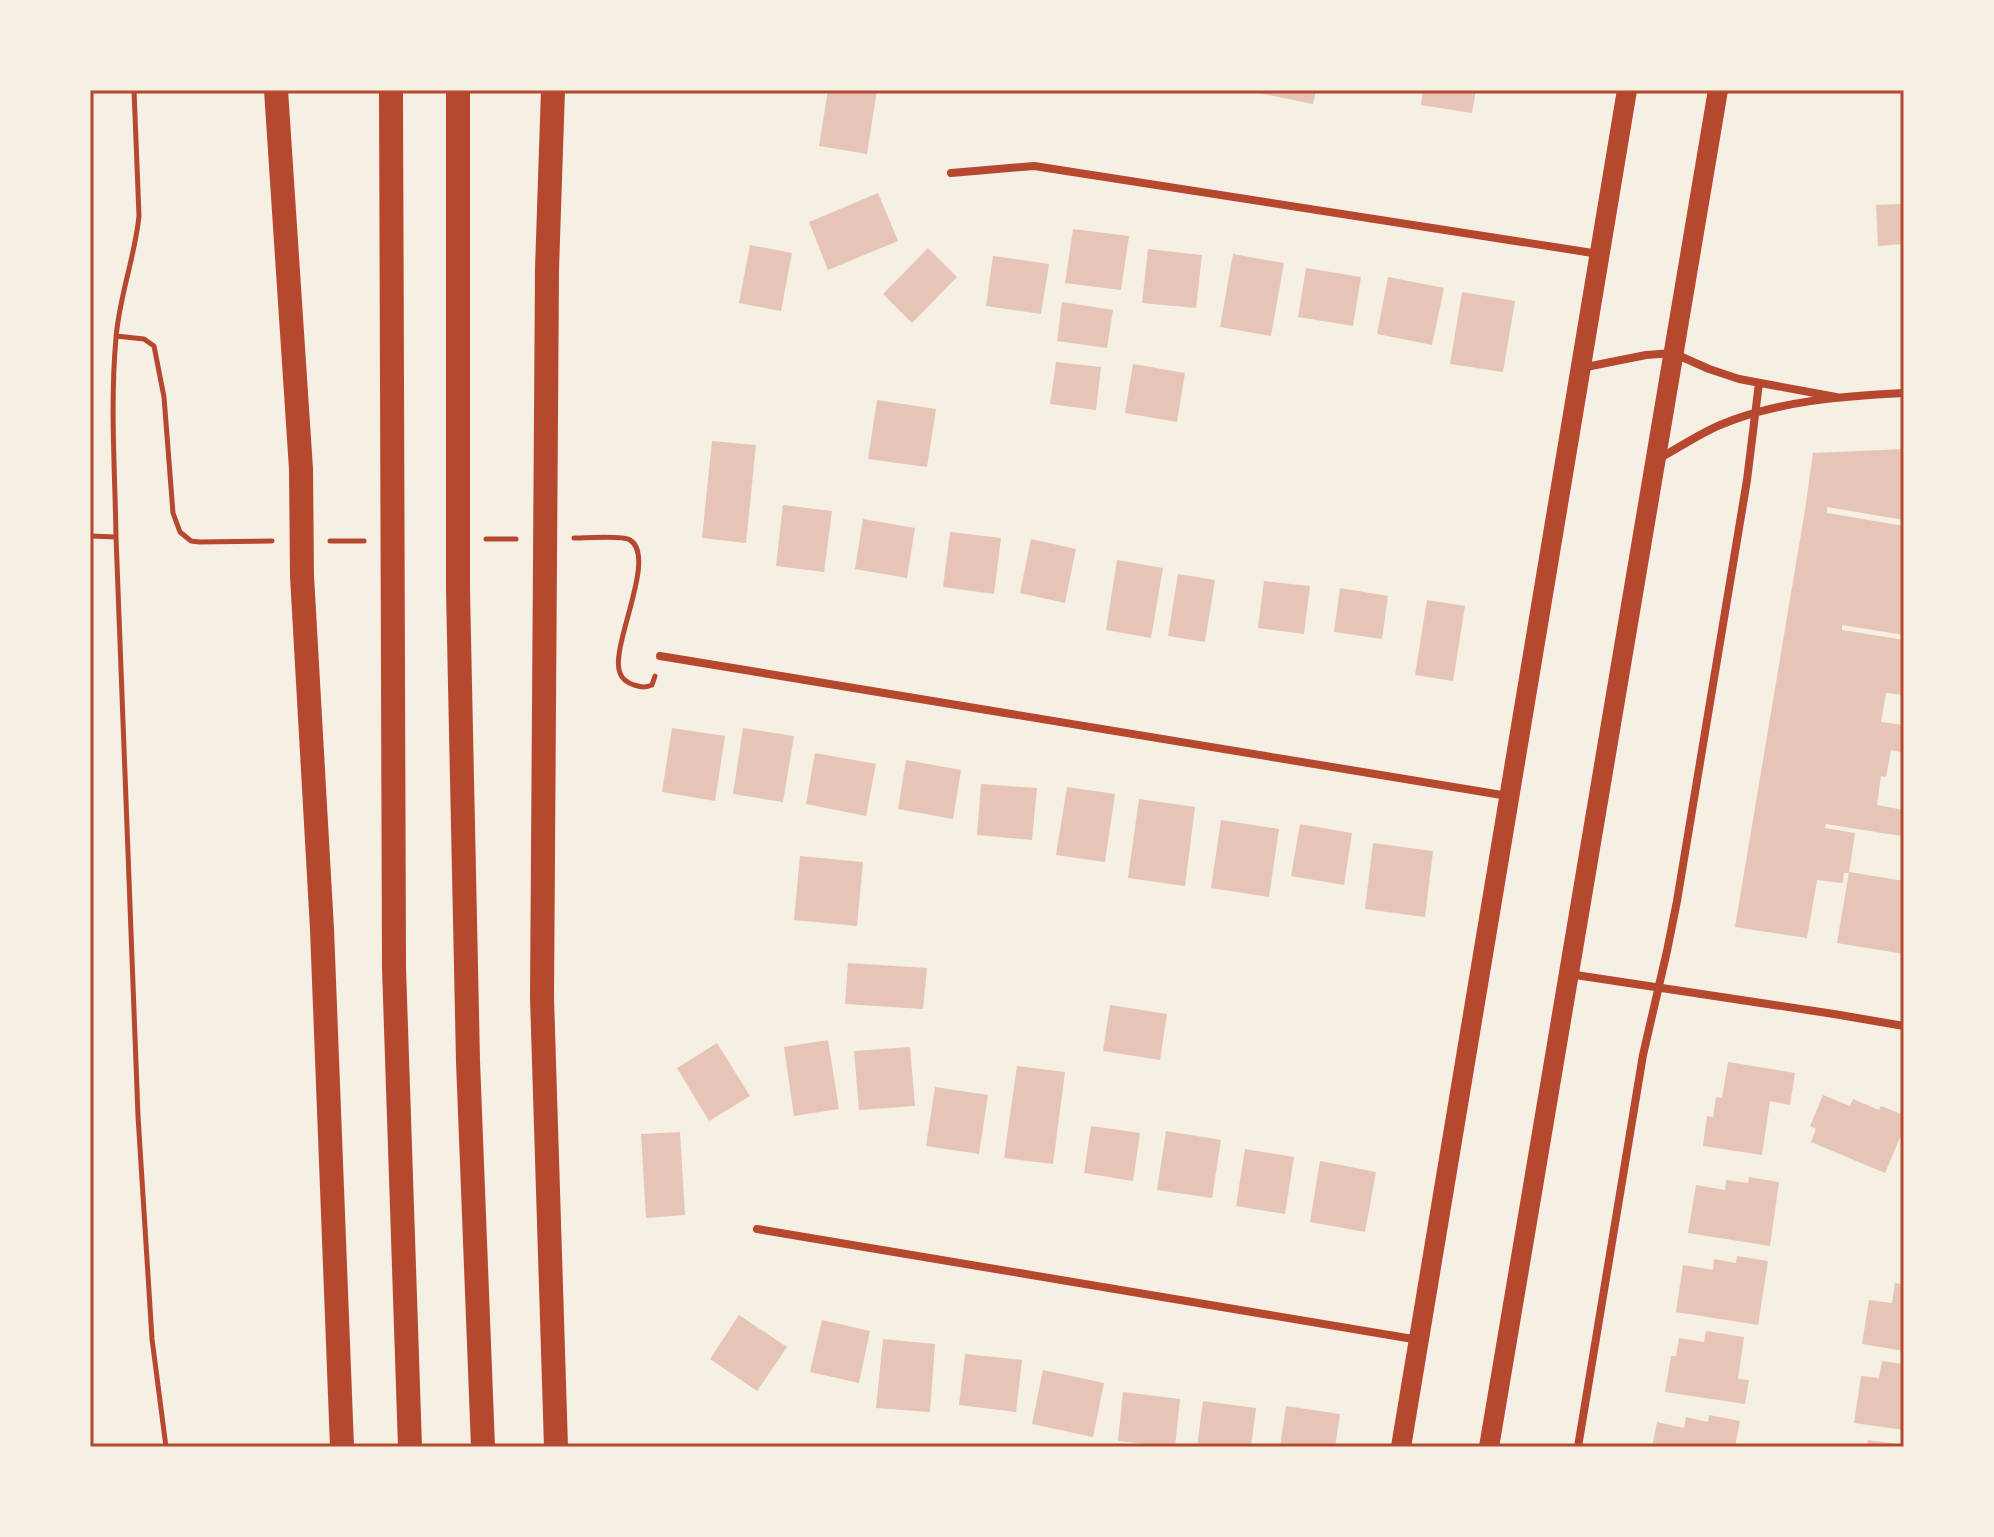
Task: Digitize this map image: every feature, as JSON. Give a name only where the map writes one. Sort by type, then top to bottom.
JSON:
[{"type":"highway","points":[[278,90],[301,469],[302,576],[322,929],[342,1447]]},
{"type":"highway","points":[[391,90],[394,968],[410,1447]]},
{"type":"highway","points":[[458,90],[458,590],[468,1061],[483,1447]]},
{"type":"highway","points":[[553,90],[547,269],[542,998],[556,1447]]},
{"type":"main road","points":[[1401,1447],[1627,90]]},
{"type":"main road","points":[[1489,1447],[1718,90]]},
{"type":"street","points":[[951,173],[1034,166],[1599,254]]},
{"type":"street","points":[[1580,369],[1646,355],[1673,353],[1739,379],[1836,397]]},
{"type":"street","points":[[1578,1447],[1643,1055],[1677,901],[1747,480],[1759,383]]},
{"type":"street","points":[[1655,460],[1708,431],[1754,414],[1836,397],[1904,393]]},
{"type":"street","points":[[660,656],[1510,796]]},
{"type":"street","points":[[1568,974],[1904,1026]]},
{"type":"street","points":[[757,1229],[1419,1340]]},
{"type":"path","points":[[134,90],[139,216],[116,336],[116,537],[138,1116],[152,1339],[166,1447]]},
{"type":"path","points":[[116,336],[144,339],[154,346],[164,397],[173,513],[180,532],[191,541],[199,542]]},
{"type":"path","points":[[90,536],[116,537]]},
{"type":"path","points":[[621,538],[631,540],[638,557],[637,581],[620,653],[619,673],[632,684],[650,687],[660,656]]},
{"type":"building","points":[[828,90],[877,90],[867,154],[819,146]]},
{"type":"building","points":[[1249,90],[1316,90],[1313,104]]},
{"type":"building","points":[[1423,90],[1476,90],[1472,113],[1421,105]]},
{"type":"building","points":[[878,193],[898,241],[828,270],[809,222]]},
{"type":"building","points":[[1901,204],[1903,244],[1878,246],[1876,205]]},
{"type":"building","points":[[1073,229],[1129,236],[1121,290],[1065,283]]},
{"type":"building","points":[[750,245],[792,253],[781,311],[739,303]]},
{"type":"building","points":[[928,248],[957,277],[912,323],[883,294]]},
{"type":"building","points":[[1148,249],[1202,255],[1196,308],[1142,303]]},
{"type":"building","points":[[1233,254],[1284,263],[1271,336],[1220,327]]},
{"type":"building","points":[[993,256],[1049,264],[1041,314],[986,306]]},
{"type":"building","points":[[1306,268],[1361,277],[1353,326],[1298,317]]},
{"type":"building","points":[[1388,277],[1444,288],[1432,345],[1377,334]]},
{"type":"building","points":[[1462,292],[1515,301],[1503,372],[1450,364]]},
{"type":"building","points":[[1062,302],[1113,310],[1107,348],[1057,341]]},
{"type":"building","points":[[1056,362],[1101,367],[1096,410],[1050,404]]},
{"type":"building","points":[[1133,364],[1185,373],[1177,422],[1125,413]]},
{"type":"building","points":[[877,400],[936,409],[927,467],[868,459]]},
{"type":"building","points":[[712,441],[756,445],[746,543],[702,538]]},
{"type":"building","points":[[1904,449],[1904,520],[1827,507],[1827,513],[1904,526],[1904,635],[1842,625],[1842,630],[1904,640],[1904,695],[1886,693],[1881,722],[1904,725],[1904,753],[1891,750],[1886,777],[1881,776],[1877,805],[1904,810],[1901,836],[1826,824],[1825,828],[1855,833],[1849,873],[1844,873],[1843,883],[1817,880],[1807,938],[1735,927],[1813,453]]},
{"type":"building","points":[[783,505],[832,511],[824,572],[776,566]]},
{"type":"building","points":[[863,519],[915,528],[907,578],[855,569]]},
{"type":"building","points":[[950,532],[1001,538],[994,594],[943,587]]},
{"type":"building","points":[[1031,539],[1076,549],[1065,603],[1020,593]]},
{"type":"building","points":[[1117,560],[1163,568],[1151,638],[1106,630]]},
{"type":"building","points":[[1178,574],[1215,580],[1205,642],[1168,636]]},
{"type":"building","points":[[1264,581],[1310,586],[1304,634],[1258,628]]},
{"type":"building","points":[[1340,588],[1388,596],[1382,639],[1334,632]]},
{"type":"building","points":[[1427,600],[1465,606],[1453,681],[1415,675]]},
{"type":"building","points":[[672,728],[725,736],[715,801],[662,792]]},
{"type":"building","points":[[743,728],[794,736],[783,802],[733,794]]},
{"type":"building","points":[[815,753],[876,764],[866,816],[806,804]]},
{"type":"building","points":[[906,760],[961,770],[953,819],[898,809]]},
{"type":"building","points":[[981,784],[1037,788],[1032,840],[977,835]]},
{"type":"building","points":[[1067,787],[1115,794],[1105,862],[1056,855]]},
{"type":"building","points":[[1139,799],[1195,807],[1185,886],[1128,878]]},
{"type":"building","points":[[1221,820],[1279,829],[1269,897],[1211,888]]},
{"type":"building","points":[[1300,824],[1352,833],[1344,885],[1291,876]]},
{"type":"building","points":[[1373,843],[1433,851],[1425,917],[1365,909]]},
{"type":"building","points":[[800,856],[863,862],[857,926],[794,920]]},
{"type":"building","points":[[1849,872],[1904,881],[1904,954],[1837,943]]},
{"type":"building","points":[[848,963],[927,968],[923,1009],[845,1004]]},
{"type":"building","points":[[1110,1005],[1167,1014],[1160,1060],[1103,1051]]},
{"type":"building","points":[[828,1040],[839,1109],[794,1116],[784,1047]]},
{"type":"building","points":[[717,1043],[750,1096],[709,1121],[677,1068]]},
{"type":"building","points":[[910,1047],[915,1106],[859,1110],[854,1051]]},
{"type":"building","points":[[1728,1062],[1795,1073],[1790,1105],[1770,1101],[1762,1155],[1703,1146],[1707,1116],[1713,1117],[1716,1097],[1722,1098]]},
{"type":"building","points":[[1017,1066],[1065,1072],[1053,1164],[1004,1158]]},
{"type":"building","points":[[935,1087],[988,1095],[979,1154],[926,1146]]},
{"type":"building","points":[[1823,1095],[1850,1106],[1853,1099],[1879,1110],[1881,1106],[1904,1115],[1904,1128],[1885,1173],[1811,1142],[1816,1129],[1810,1126]]},
{"type":"building","points":[[1091,1126],[1140,1133],[1133,1181],[1084,1173]]},
{"type":"building","points":[[1166,1131],[1221,1140],[1212,1198],[1157,1190]]},
{"type":"building","points":[[680,1132],[685,1215],[646,1218],[641,1134]]},
{"type":"building","points":[[1245,1149],[1294,1157],[1285,1214],[1236,1206]]},
{"type":"building","points":[[1320,1161],[1376,1172],[1365,1232],[1310,1222]]},
{"type":"building","points":[[1749,1177],[1779,1182],[1770,1246],[1688,1233],[1696,1185],[1725,1190],[1726,1180],[1748,1183]]},
{"type":"building","points":[[1737,1256],[1768,1261],[1758,1325],[1676,1312],[1683,1265],[1713,1270],[1714,1259],[1736,1263]]},
{"type":"building","points":[[1895,1283],[1904,1285],[1904,1351],[1862,1344],[1869,1300],[1892,1303]]},
{"type":"building","points":[[739,1315],[787,1347],[757,1391],[710,1359]]},
{"type":"building","points":[[822,1320],[870,1331],[859,1383],[810,1372]]},
{"type":"building","points":[[1706,1331],[1744,1337],[1738,1379],[1749,1380],[1745,1404],[1665,1392],[1671,1356],[1676,1356],[1679,1338],[1704,1342]]},
{"type":"building","points":[[883,1339],[935,1344],[930,1412],[876,1408]]},
{"type":"building","points":[[965,1354],[1022,1360],[1016,1412],[959,1405]]},
{"type":"building","points":[[1882,1361],[1904,1364],[1904,1430],[1854,1423],[1861,1376],[1879,1378]]},
{"type":"building","points":[[1043,1370],[1104,1383],[1093,1437],[1032,1424]]},
{"type":"building","points":[[1123,1392],[1180,1399],[1175,1447],[1118,1441]]},
{"type":"building","points":[[1203,1401],[1256,1408],[1251,1447],[1197,1447]]},
{"type":"building","points":[[1286,1406],[1340,1414],[1335,1447],[1280,1447]]},
{"type":"building","points":[[1709,1415],[1740,1421],[1735,1447],[1652,1447],[1657,1422],[1684,1428],[1686,1417],[1708,1422]]},
{"type":"building","points":[[1868,1440],[1904,1445],[1904,1447],[1867,1447]]}]
